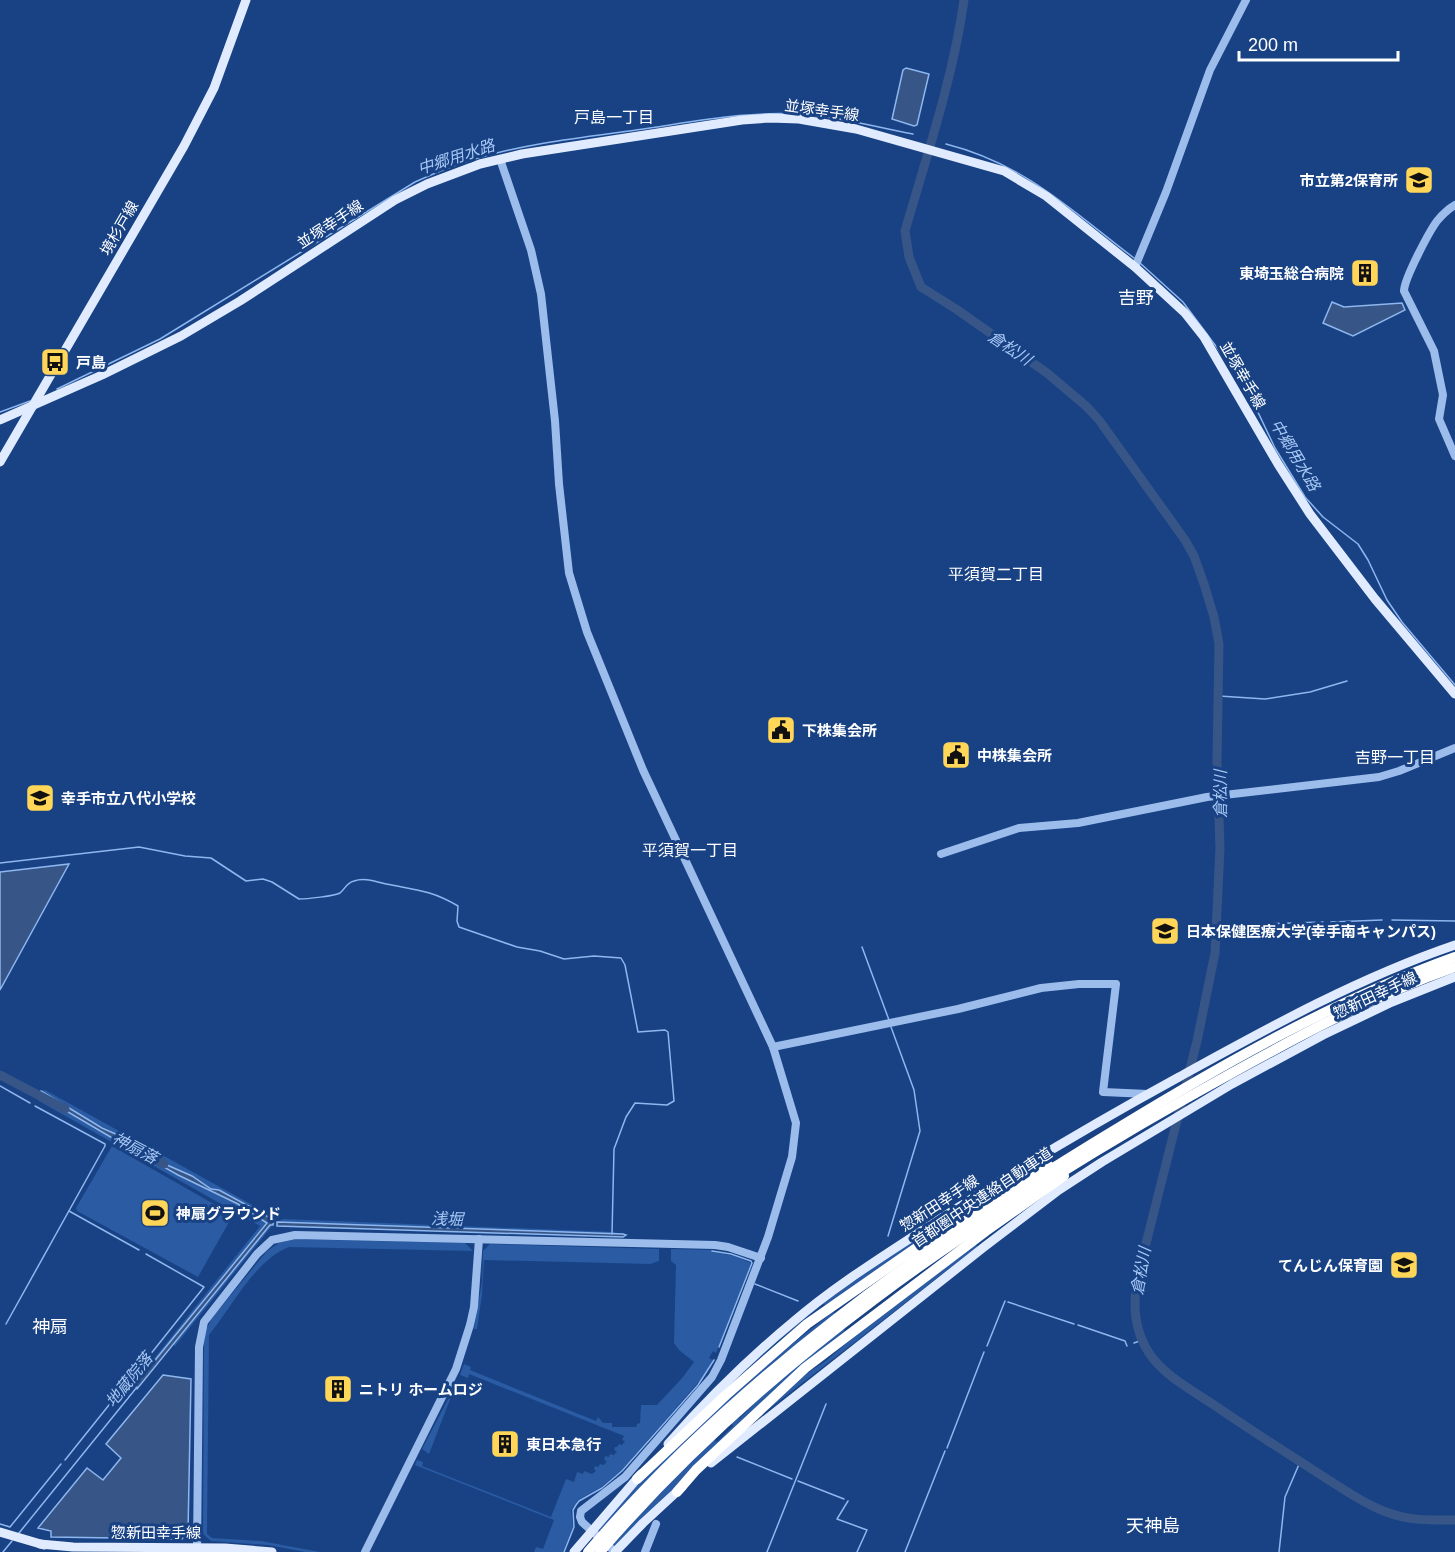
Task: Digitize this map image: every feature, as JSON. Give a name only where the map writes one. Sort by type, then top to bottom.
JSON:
[{"type":"highway","name":"首都圏中央連絡自動車道","points":[[588,1552],[645,1489],[733,1403],[855,1303],[986,1210],[1194,1083],[1308,1021],[1374,989],[1455,957]]},
{"type":"highway","name":"首都圏中央連絡自動車道","points":[[600,1552],[673,1473],[774,1378],[885,1292],[991,1219],[1085,1158],[1231,1073],[1377,999],[1455,967]]},
{"type":"highway","points":[[637,1479],[782,1345],[882,1271],[1072,1150],[1090,1145]]},
{"type":"highway","points":[[677,1492],[696,1470],[786,1384],[986,1231],[1069,1173],[1085,1158]]},
{"type":"main road","name":"境杉戸線","points":[[0,462],[201,114],[222,68],[246,0]]},
{"type":"main road","name":"並塚幸手線","points":[[0,420],[134,360],[240,301],[395,200],[459,171],[500,159],[770,118],[799,119],[856,129],[1004,171],[1022,181],[1046,196],[1135,267],[1185,313],[1204,337],[1310,514],[1375,599],[1455,694]]},
{"type":"main road","points":[[48,380],[52,389],[59,395]]},
{"type":"main road","name":"惣新田幸手線","points":[[574,1552],[721,1387],[812,1306],[869,1265],[1040,1156],[1216,1056],[1339,993],[1404,964],[1455,945]]},
{"type":"main road","name":"惣新田幸手線","points":[[615,1552],[677,1492],[756,1426],[1027,1215],[1102,1162],[1232,1084],[1372,1011],[1455,976]]},
{"type":"main road","name":"惣新田幸手線","points":[[0,1532],[73,1552]]},
{"type":"main road","name":"惣新田幸手線","points":[[40,1544],[73,1547],[272,1552]]},
{"type":"street","points":[[1135,267],[1166,192],[1210,70],[1246,0]]},
{"type":"street","points":[[500,159],[531,250],[541,294],[569,573],[587,632],[643,770],[773,1047],[790,1101],[796,1130],[792,1157],[761,1258],[721,1360],[712,1377],[625,1477],[584,1507],[580,1515],[580,1520],[615,1552]]},
{"type":"street","points":[[1455,205],[1437,221],[1404,286],[1404,291],[1434,351],[1439,366],[1443,394],[1439,418],[1455,456]]},
{"type":"street","points":[[941,854],[1019,828],[1078,823],[1209,797],[1379,777],[1455,747]]},
{"type":"street","points":[[773,1047],[958,1009],[1041,988],[1079,984],[1116,984],[1103,1092],[1148,1094]]},
{"type":"street","points":[[1216,1056],[1232,1084]]},
{"type":"street","points":[[197,1550],[202,1328],[209,1314],[257,1254],[272,1240],[291,1235],[715,1245],[728,1246],[761,1258]]},
{"type":"street","points":[[365,1552],[456,1368],[474,1307],[479,1239]]},
{"type":"street","points":[[645,1552],[656,1524]]},
{"type":"shaded area","points":[[45,1090],[274,1217],[274,1220],[167,1165],[157,1156],[81,1116],[67,1105],[41,1091]]},
{"type":"shaded area","points":[[39,1095],[114,1139],[152,1157],[178,1175],[263,1218],[267,1223],[134,1386],[260,1226],[39,1101],[37,1099]]},
{"type":"shaded area","name":"神扇グラウンド","points":[[112,1146],[233,1215],[198,1277],[77,1211],[76,1208]]},
{"type":"shaded area","points":[[952,1218],[826,1305],[823,1304],[722,1392],[764,1352],[809,1314],[904,1246]]},
{"type":"shaded area","points":[[283,1219],[614,1232],[626,1235],[277,1222]]},
{"type":"shaded area","points":[[270,1224],[272,1226],[175,1346],[173,1344]]},
{"type":"shaded area","points":[[293,1239],[465,1243],[473,1251],[289,1247],[265,1262],[255,1273],[209,1335],[207,1534],[212,1538],[261,1541],[320,1552],[211,1541],[203,1534],[204,1342],[206,1330],[212,1318],[267,1251],[279,1243]]},
{"type":"shaded area","points":[[976,1243],[977,1247],[755,1420],[791,1384],[827,1360]]},
{"type":"shaded area","points":[[490,1244],[659,1249],[659,1261],[650,1264],[484,1260],[482,1295],[477,1329],[474,1329],[482,1282],[483,1251]]},
{"type":"shaded area","points":[[671,1249],[712,1250],[712,1252],[734,1256],[751,1263],[716,1353],[713,1351],[709,1358],[713,1360],[702,1378],[621,1471],[601,1487],[578,1500],[571,1510],[573,1527],[563,1552],[534,1552],[536,1547],[543,1549],[554,1520],[415,1465],[417,1460],[423,1462],[422,1466],[551,1517],[566,1479],[574,1482],[577,1472],[583,1474],[584,1471],[592,1474],[596,1471],[595,1466],[604,1465],[607,1461],[604,1460],[605,1456],[614,1455],[617,1451],[614,1450],[615,1447],[622,1445],[625,1441],[622,1440],[624,1436],[469,1374],[468,1378],[460,1375],[464,1364],[471,1367],[470,1370],[596,1421],[598,1417],[603,1423],[612,1423],[612,1427],[636,1427],[640,1423],[641,1405],[657,1405],[694,1362],[674,1343],[676,1265],[671,1261]]},
{"type":"shaded area","points":[[833,1312],[835,1314],[779,1358],[708,1421],[598,1533],[598,1530],[646,1474],[764,1366]]},
{"type":"shaded area","points":[[843,1329],[845,1331],[756,1408],[616,1546],[612,1545],[713,1439],[717,1442],[733,1426],[731,1423],[737,1417],[739,1419],[767,1391]]},
{"type":"shaded area","points":[[456,1384],[429,1454],[422,1449]]},
{"type":"water","points":[[906,68],[929,74],[917,125],[914,126],[892,119],[903,70]]},
{"type":"water","points":[[1332,302],[1344,307],[1402,303],[1405,310],[1353,336],[1323,323]]},
{"type":"water","points":[[69,864],[0,990],[0,872]]},
{"type":"water","points":[[41,1091],[102,1128],[157,1156],[167,1165],[274,1220],[273,1225],[270,1225],[137,1389],[134,1386],[267,1223],[238,1204],[178,1175],[152,1157],[114,1139],[39,1095]]},
{"type":"water","points":[[277,1222],[626,1235],[623,1237],[277,1226]]},
{"type":"water","points":[[163,1375],[191,1379],[188,1533],[182,1539],[51,1537],[51,1531],[38,1528],[87,1468],[103,1480],[121,1458],[106,1444]]},
{"type":"waterway","name":"倉松川","points":[[964,0],[946,87],[905,231],[909,257],[921,287],[1047,373],[1099,420],[1194,556],[1214,617],[1219,644],[1217,762],[1220,848],[1215,953],[1197,1041],[1137,1279],[1135,1308],[1140,1335],[1149,1353],[1171,1376],[1356,1497],[1383,1511],[1407,1518],[1455,1520]]},
{"type":"waterway","name":"中郷用水路","points":[[57,389],[160,339],[415,182],[470,160],[545,143],[752,114],[823,116],[913,134]]},
{"type":"waterway","name":"中郷用水路","points":[[946,144],[974,153],[1024,176],[1134,258]]},
{"type":"waterway","name":"中郷用水路","points":[[1140,263],[1183,302],[1227,361]]},
{"type":"waterway","name":"中郷用水路","points":[[1234,371],[1246,387],[1275,448],[1305,497],[1323,517],[1358,544],[1387,600],[1402,622],[1455,685]]},
{"type":"waterway","name":"中郷用水路","points":[[0,412],[30,401]]},
{"type":"waterway","points":[[1219,696],[1265,699],[1310,692],[1347,681]]},
{"type":"waterway","points":[[0,863],[139,847],[185,856],[211,858],[246,881],[263,879],[272,882],[299,899],[337,894],[351,882],[370,880],[423,891],[440,897],[458,906],[459,927],[517,947],[540,951],[564,959],[594,956],[621,958],[625,965],[638,1032],[665,1030],[668,1032],[674,1101],[667,1105],[635,1103],[626,1117],[614,1149],[612,1234]]},
{"type":"waterway","points":[[1331,922],[1382,920]]},
{"type":"waterway","points":[[1392,920],[1455,921]]},
{"type":"waterway","points":[[1231,925],[1323,922]]},
{"type":"waterway","name":"倉松川","points":[[1217,926],[1223,926]]},
{"type":"waterway","points":[[862,947],[889,1020]]},
{"type":"waterway","points":[[888,1236],[920,1131],[914,1090],[891,1027]]},
{"type":"waterway","name":"神扇落","points":[[0,1075],[65,1109]]},
{"type":"waterway","points":[[0,1086],[30,1103]]},
{"type":"waterway","points":[[6,1324],[105,1146],[35,1106]]},
{"type":"waterway","name":"神扇落","points":[[127,1143],[164,1164]]},
{"type":"waterway","points":[[69,1211],[139,1250]]},
{"type":"waterway","points":[[712,1251],[731,1254],[752,1263],[719,1347]]},
{"type":"waterway","points":[[130,1380],[204,1287],[146,1254]]},
{"type":"waterway","points":[[755,1284],[798,1301]]},
{"type":"waterway","points":[[987,1346],[1005,1301]]},
{"type":"waterway","points":[[1008,1302],[1074,1324]]},
{"type":"waterway","points":[[1078,1325],[1125,1341],[1127,1346]]},
{"type":"waterway","points":[[1134,1343],[1142,1340]]},
{"type":"waterway","points":[[947,1448],[984,1352]]},
{"type":"waterway","points":[[564,1552],[574,1527],[573,1510],[579,1501],[602,1488],[622,1471],[698,1385],[714,1360]]},
{"type":"waterway","points":[[65,1460],[125,1385]]},
{"type":"waterway","name":"地蔵院落","points":[[19,1533],[137,1387]]},
{"type":"waterway","points":[[767,1552],[826,1404]]},
{"type":"waterway","points":[[905,1552],[945,1451]]},
{"type":"waterway","points":[[737,1457],[792,1479]]},
{"type":"waterway","points":[[1279,1552],[1285,1497],[1300,1462]]},
{"type":"waterway","points":[[0,1524],[10,1527],[61,1464]]},
{"type":"waterway","points":[[798,1481],[844,1499]]},
{"type":"waterway","points":[[848,1501],[837,1519],[867,1530],[857,1552]]},
{"type":"waterway","name":"地蔵院落","points":[[3,1552],[12,1541]]},
{"type":"place","name":"市立第2保育所","points":[[1419,180]]},
{"type":"place","name":"東埼玉総合病院","points":[[1365,273]]},
{"type":"place","name":"戸島","points":[[55,362]]},
{"type":"place","name":"下株集会所","points":[[781,730]]},
{"type":"place","name":"中株集会所","points":[[956,755]]},
{"type":"place","name":"幸手市立八代小学校","points":[[40,798]]},
{"type":"place","name":"日本保健医療大学(幸手南キャンパス)","points":[[1165,931]]},
{"type":"place","name":"神扇グラウンド","points":[[155,1213]]},
{"type":"place","name":"てんじん保育園","points":[[1404,1265]]},
{"type":"place","name":"ニトリ ホームロジ","points":[[338,1389]]},
{"type":"place","name":"東日本急行","points":[[505,1444]]},
{"type":"district","name":"戸島一丁目","points":[[614,117]]},
{"type":"district","name":"吉野","points":[[1136,298]]},
{"type":"district","name":"平須賀二丁目","points":[[996,574]]},
{"type":"district","name":"吉野一丁目","points":[[1395,757]]},
{"type":"district","name":"平須賀一丁目","points":[[690,850]]},
{"type":"district","name":"神扇","points":[[50,1327]]},
{"type":"district","name":"天神島","points":[[1153,1526]]},
{"type":"water label","name":"浅堀","points":[[447,1219]]}]
